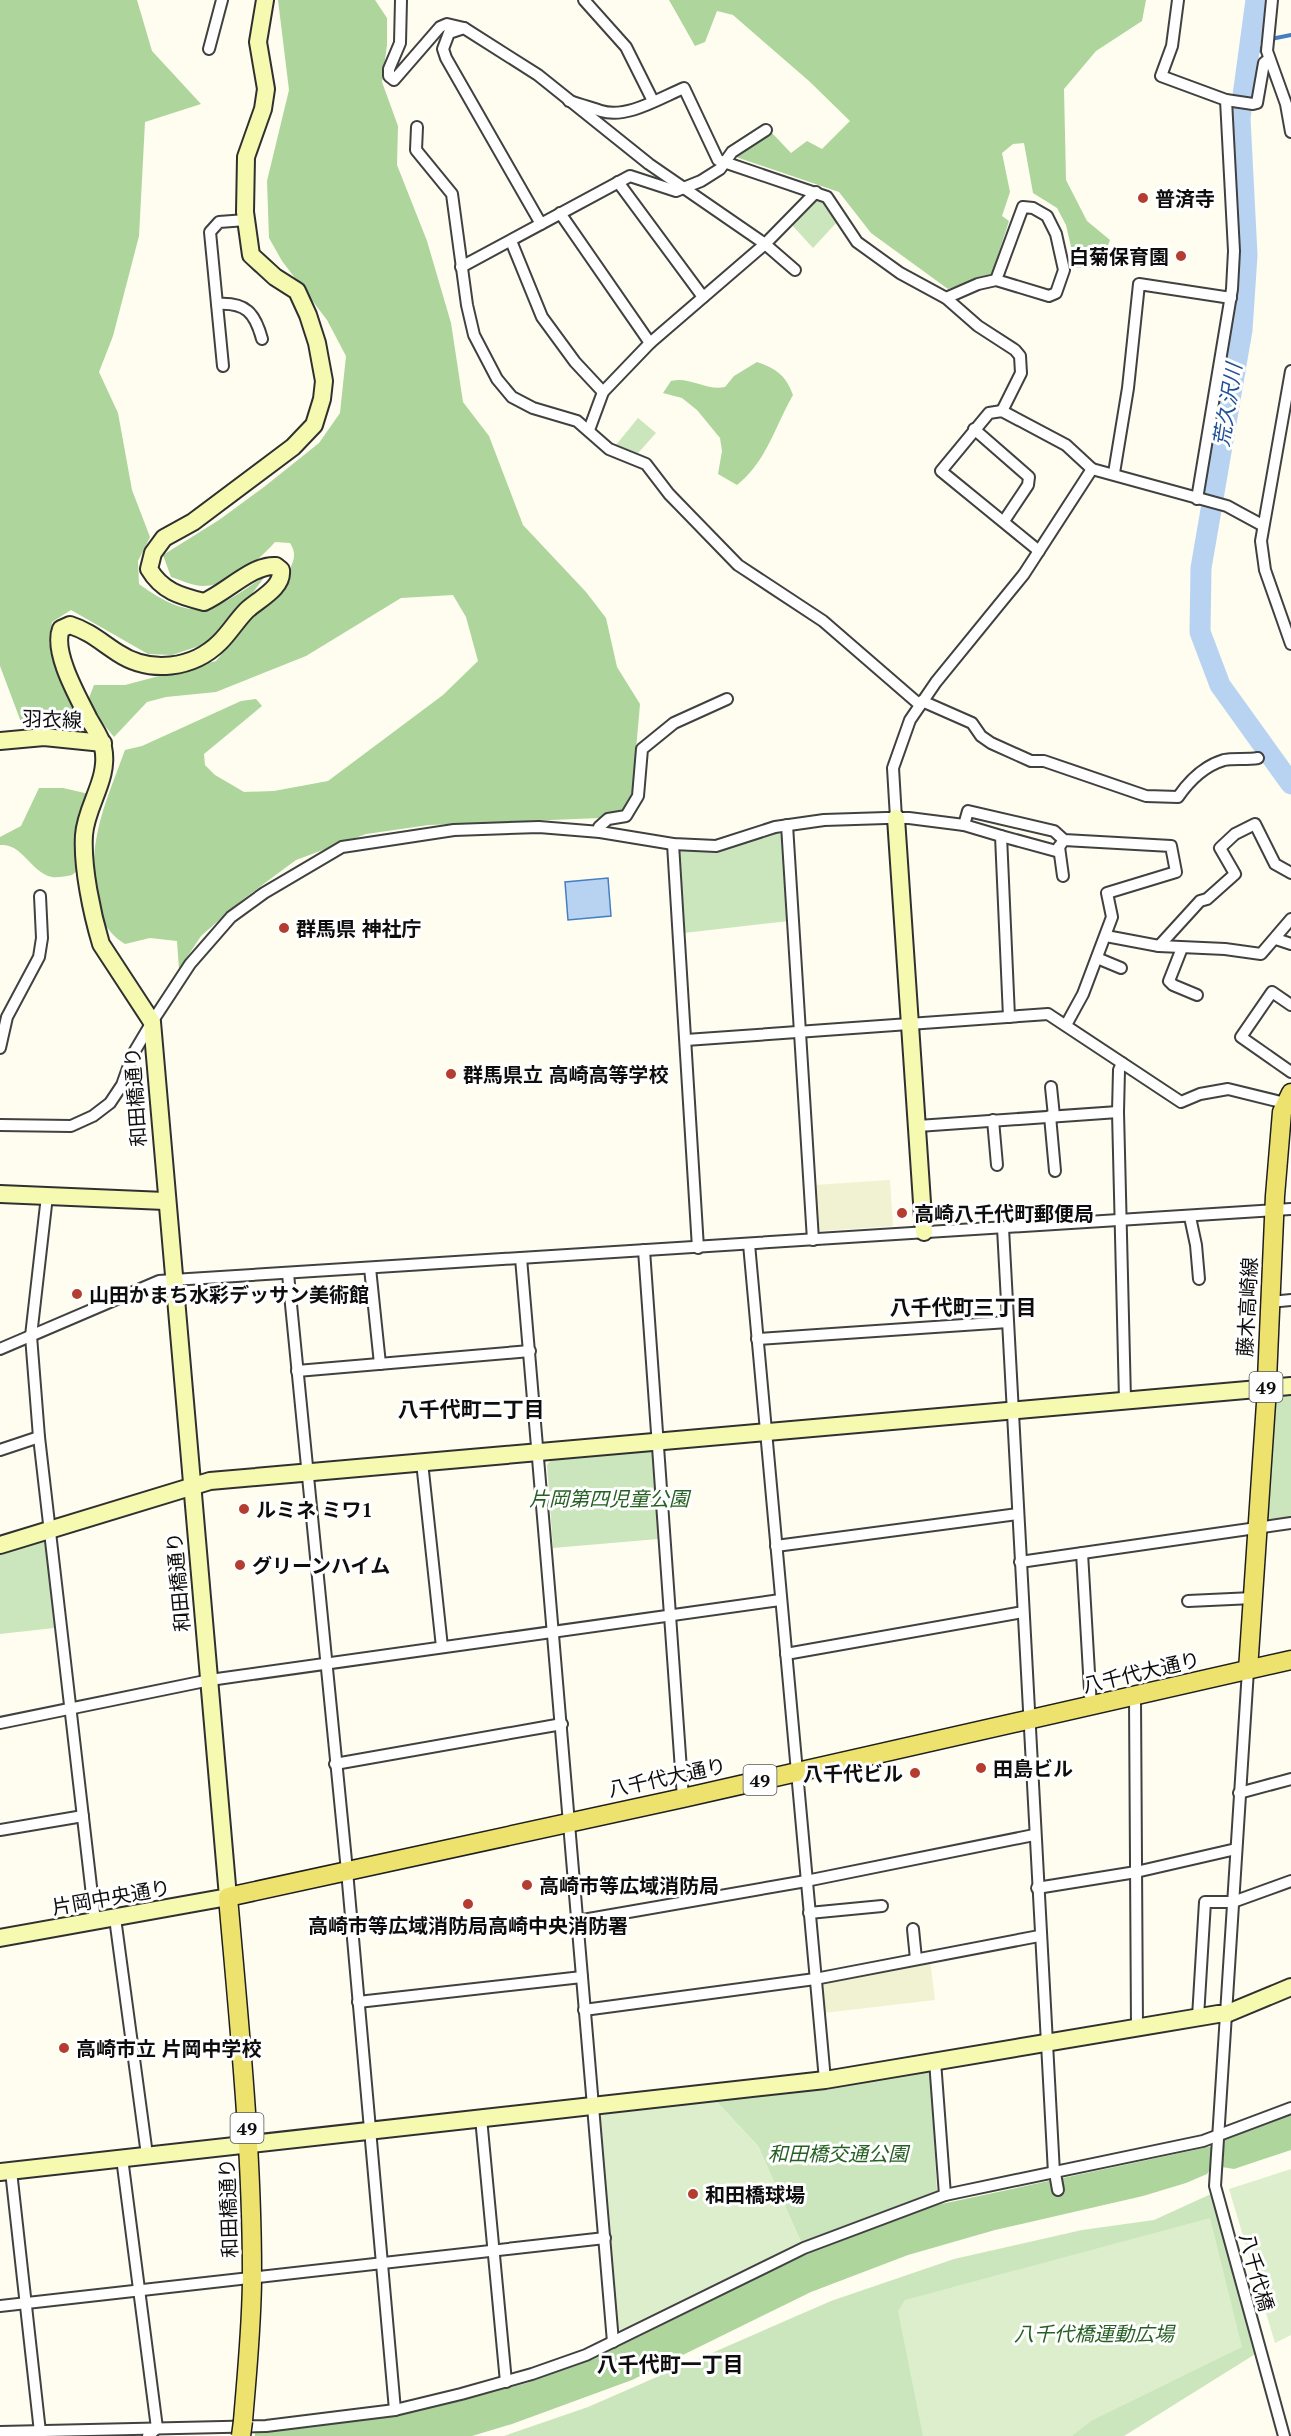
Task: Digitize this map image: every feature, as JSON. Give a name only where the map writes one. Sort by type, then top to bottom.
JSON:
[{"type":"main road","name":"藤木高崎線","points":[[1248,1670],[1266,1388],[1269,1302],[1283,1210],[1289,1100]]},
{"type":"main road","name":"八千代大通り","points":[[228,1897],[683,1798],[1291,1660]]},
{"type":"main road","name":"和田橋通り","points":[[228,1897],[248,2144],[252,2278],[242,2428]]},
{"type":"street","points":[[209,49],[222,0]]},
{"type":"street","points":[[103,743],[61,657],[57,639],[62,629],[70,625],[87,630],[136,663],[155,667],[194,660],[220,642],[246,612],[279,584],[282,577],[281,570],[276,566],[258,567],[223,594],[204,602],[166,590],[156,582],[149,569],[153,553],[164,538],[193,522],[293,447],[314,425],[322,399],[324,381],[317,343],[308,315],[297,291],[275,277],[251,255],[246,220],[246,157],[263,109],[266,89],[258,42],[265,0]]},
{"type":"street","points":[[401,0],[400,43],[389,69],[389,76],[394,80],[440,27],[447,24],[464,28],[538,75],[649,164],[687,187],[765,244],[795,270]]},
{"type":"street","points":[[584,0],[626,47],[653,101]]},
{"type":"street","points":[[1178,0],[1172,46],[1161,76],[1228,100],[1253,104],[1257,103],[1264,63],[1268,55]]},
{"type":"street","points":[[1272,0],[1268,55],[1286,104],[1291,132]]},
{"type":"street","points":[[464,28],[449,33],[444,49],[446,58],[541,224]]},
{"type":"street","points":[[569,101],[603,112],[618,112],[684,88],[718,160],[827,197],[857,242],[900,273],[946,298],[961,313],[1004,341],[1020,356],[1021,374],[1002,411]]},
{"type":"street","points":[[1199,500],[1231,298],[1234,251],[1228,100]]},
{"type":"street","points":[[417,127],[416,150],[452,194],[461,267],[474,335],[497,379],[512,397],[533,408],[576,421],[589,429],[609,449],[646,464],[694,522],[738,565],[823,621],[921,703],[972,723],[981,736],[991,743],[1031,761],[1044,761],[1146,796],[1178,797],[1188,782],[1210,766],[1226,759],[1258,758]]},
{"type":"street","points":[[461,267],[630,176],[676,191],[687,187],[711,175],[726,162],[732,152],[766,130]]},
{"type":"street","points":[[618,182],[703,297]]},
{"type":"street","points":[[589,429],[603,392],[650,343],[765,244],[816,192]]},
{"type":"street","points":[[946,298],[978,284],[996,280],[1049,296],[1056,293],[1064,270],[1056,234],[1047,216],[1033,208],[1023,207],[996,280]]},
{"type":"street","points":[[560,213],[650,343]]},
{"type":"street","points":[[224,366],[210,232],[219,222],[246,220]]},
{"type":"street","points":[[511,241],[542,317],[575,362],[603,392]]},
{"type":"street","points":[[1114,473],[1128,388],[1139,284],[1231,298]]},
{"type":"street","points":[[218,304],[241,306],[256,318],[262,339]]},
{"type":"street","points":[[1291,371],[1261,541],[1265,570],[1291,644]]},
{"type":"street","points":[[1039,551],[941,471],[989,413],[1002,411],[1066,445],[1092,469],[1114,473],[1222,505],[1262,525]]},
{"type":"street","points":[[975,429],[1029,477],[1028,485],[1004,521]]},
{"type":"street","points":[[924,1232],[893,768],[902,739],[921,703],[1024,574],[1092,469]]},
{"type":"street","points":[[600,832],[599,827],[608,819],[626,816],[638,796],[642,749],[674,723],[727,699]]},
{"type":"street","name":"羽衣線","points":[[0,741],[44,737],[103,743]]},
{"type":"street","name":"和田橋通り","points":[[103,743],[106,759],[84,834],[86,860],[101,944],[152,1022],[165,1201],[228,1897]]},
{"type":"street","points":[[964,825],[968,811],[1054,831],[1062,843],[1063,876]]},
{"type":"street","points":[[0,1125],[70,1126],[93,1116],[110,1103],[122,1085],[133,1054],[152,1022],[190,964],[231,917],[264,893],[342,846],[454,830],[539,827],[600,832],[673,844],[716,846],[787,825],[824,820],[896,818],[964,825],[1056,851],[1062,843]]},
{"type":"street","points":[[1159,946],[1200,901],[1208,899],[1235,873],[1220,848],[1244,828],[1255,824],[1275,864],[1291,873]]},
{"type":"street","points":[[787,825],[813,1240]]},
{"type":"street","points":[[1001,836],[1009,1017]]},
{"type":"street","points":[[1062,843],[1171,846],[1176,872],[1107,893],[1112,917],[1083,994],[1066,1025]]},
{"type":"street","points":[[673,844],[698,1248]]},
{"type":"street","points":[[0,1048],[7,1017],[39,957],[42,938],[39,896]]},
{"type":"street","points":[[1106,936],[1159,946],[1225,948],[1261,954],[1291,919]]},
{"type":"street","points":[[1276,939],[1291,944]]},
{"type":"street","points":[[1182,948],[1169,981],[1197,995]]},
{"type":"street","points":[[1097,958],[1121,968]]},
{"type":"street","points":[[1291,1005],[1272,992],[1241,1037],[1291,1072]]},
{"type":"street","points":[[686,1040],[1048,1014],[1181,1102],[1200,1094],[1228,1089],[1289,1100]]},
{"type":"street","points":[[1122,1063],[1119,1070],[1118,1112],[1125,1400]]},
{"type":"street","points":[[1051,1087],[1055,1171]]},
{"type":"street","points":[[918,1126],[1118,1112]]},
{"type":"street","points":[[993,1120],[997,1165]]},
{"type":"street","points":[[0,1194],[165,1201]]},
{"type":"street","points":[[47,1196],[31,1336],[39,1437],[95,1921]]},
{"type":"street","points":[[0,1349],[159,1281],[1283,1210]]},
{"type":"street","points":[[1190,1217],[1196,1245],[1199,1279]]},
{"type":"street","points":[[1003,1228],[1045,2042],[1054,2173],[1058,2190]]},
{"type":"street","points":[[749,1244],[825,2080]]},
{"type":"street","points":[[644,1250],[683,1798]]},
{"type":"street","points":[[521,1258],[613,2342]]},
{"type":"street","points":[[370,1268],[380,1364]]},
{"type":"street","points":[[288,1274],[347,1871],[395,2410]]},
{"type":"street","points":[[1269,1302],[1291,1300]]},
{"type":"street","points":[[757,1339],[1008,1322]]},
{"type":"street","points":[[297,1371],[530,1352]]},
{"type":"street","points":[[0,1545],[210,1481],[1291,1386]]},
{"type":"street","points":[[0,1450],[39,1437]]},
{"type":"street","points":[[422,1462],[442,1647]]},
{"type":"street","points":[[776,1546],[1018,1514]]},
{"type":"street","points":[[1020,1562],[1291,1523]]},
{"type":"street","points":[[1082,1553],[1091,1707]]},
{"type":"street","points":[[1188,1601],[1253,1598]]},
{"type":"street","points":[[0,1723],[210,1680],[780,1600]]},
{"type":"street","points":[[786,1654],[1023,1612]]},
{"type":"street","name":"八千代橋","points":[[1248,1670],[1215,2186],[1284,2436]]},
{"type":"street","points":[[1135,1697],[1137,2028]]},
{"type":"street","points":[[335,1764],[562,1724]]},
{"type":"street","points":[[1239,1793],[1291,1779]]},
{"type":"street","points":[[0,1830],[83,1816]]},
{"type":"street","points":[[577,1921],[806,1881],[1034,1835]]},
{"type":"street","points":[[1037,1888],[1136,1872],[1236,1849]]},
{"type":"street","points":[[1198,2017],[1205,1902],[1233,1902],[1291,1881]]},
{"type":"street","name":"片岡中央通り","points":[[0,1938],[228,1897]]},
{"type":"street","points":[[809,1913],[882,1906]]},
{"type":"street","points":[[115,1918],[147,2155]]},
{"type":"street","points":[[913,1929],[916,1959]]},
{"type":"street","points":[[584,2010],[815,1979],[1039,1936]]},
{"type":"street","points":[[358,2001],[582,1977]]},
{"type":"street","points":[[40,2432],[27,2303],[6,2171],[825,2080],[1226,2014],[1291,1986]]},
{"type":"street","points":[[935,2061],[945,2195]]},
{"type":"street","points":[[0,2432],[266,2426],[395,2410],[506,2382],[586,2355],[804,2248],[945,2195],[1203,2141],[1291,2108]]},
{"type":"street","points":[[481,2118],[506,2382]]},
{"type":"street","points":[[122,2158],[157,2428]]},
{"type":"street","points":[[0,2306],[605,2238]]},
{"type":"street","points":[[148,2436],[157,2428]]},
{"type":"green space","points":[[0,0],[137,0],[152,51],[201,104],[145,122],[139,236],[113,336],[99,372],[118,413],[132,490],[150,537],[138,561],[139,584],[175,605],[190,609],[204,609],[232,598],[266,575],[224,631],[202,645],[172,655],[148,654],[71,610],[52,622],[49,643],[69,689],[78,727],[63,730],[50,730],[21,722],[0,666]]},
{"type":"green space","points":[[278,0],[375,0],[387,18],[387,45],[382,82],[398,126],[397,165],[427,241],[451,323],[463,402],[489,436],[523,525],[586,592],[606,618],[617,667],[640,704],[632,795],[624,811],[600,818],[429,825],[366,834],[296,860],[242,900],[201,936],[179,969],[177,941],[150,938],[125,944],[113,935],[106,925],[97,899],[94,878],[96,841],[105,805],[125,750],[142,746],[241,701],[256,699],[262,706],[204,754],[205,765],[215,775],[244,792],[274,791],[328,781],[443,695],[478,661],[466,617],[453,595],[401,598],[306,656],[216,692],[166,697],[147,702],[114,737],[96,715],[89,698],[94,685],[125,685],[216,661],[288,573],[294,558],[290,543],[275,542],[243,571],[223,582],[203,586],[171,577],[163,555],[219,520],[319,443],[340,413],[346,356],[327,320],[282,261],[269,238],[267,181],[289,90]]},
{"type":"green space","points":[[669,0],[1146,0],[1142,21],[1096,51],[1064,89],[1066,180],[1087,221],[1110,240],[1100,267],[1076,268],[1066,225],[1057,208],[1033,193],[1024,143],[1013,144],[1002,153],[1010,192],[1002,216],[1009,221],[992,274],[948,289],[871,233],[839,192],[736,157],[772,133],[791,153],[807,141],[822,149],[850,121],[809,81],[733,15],[717,11],[705,42],[695,46]]},
{"type":"green space","points":[[815,200],[822,200],[838,221],[813,248],[791,224]]},
{"type":"green space","points":[[757,362],[780,374],[793,395],[770,443],[756,465],[737,485],[718,474],[722,451],[720,438],[697,410],[682,398],[663,393],[671,381],[678,380],[711,387],[725,387],[734,376]]},
{"type":"green space","points":[[638,418],[656,433],[638,453],[616,445]]},
{"type":"green space","points":[[39,788],[63,788],[89,794],[79,832],[78,870],[72,875],[52,877],[44,874],[15,848],[0,845],[0,837],[21,826]]},
{"type":"green space","points":[[775,831],[784,837],[789,921],[684,933],[678,853],[682,849]]},
{"type":"green space","points":[[890,1180],[893,1226],[820,1231],[817,1229],[815,1185]]},
{"type":"green space","points":[[1291,1393],[1291,1518],[1269,1521],[1264,1516],[1271,1401],[1278,1394]]},
{"type":"green space","name":"片岡第四児童公園","points":[[648,1449],[652,1452],[658,1539],[553,1548],[547,1465],[553,1457]]},
{"type":"green space","points":[[51,1528],[63,1627],[0,1634],[0,1545]]},
{"type":"green space","points":[[930,1960],[935,2000],[823,2013],[821,1986],[825,1980]]},
{"type":"green space","name":"和田橋交通公園","points":[[923,2070],[930,2074],[937,2191],[801,2242],[758,2146],[715,2100]]},
{"type":"green space","name":"和田橋球場","points":[[715,2100],[758,2146],[801,2242],[622,2331],[617,2328],[600,2115],[604,2110]]},
{"type":"green space","points":[[1291,2113],[1291,2150],[1234,2169],[1222,2167],[1225,2138]]},
{"type":"green space","points":[[1213,2146],[1211,2168],[1207,2174],[1186,2183],[1143,2196],[995,2230],[908,2255],[811,2292],[632,2380],[512,2424],[472,2436],[255,2436],[255,2431],[394,2416],[527,2383],[594,2359],[798,2258],[932,2206]]},
{"type":"green space","points":[[1291,2169],[1291,2335],[1275,2343],[1229,2189]]},
{"type":"green space","name":"八千代橋運動広場","points":[[1211,2194],[1257,2353],[1124,2436],[504,2436],[588,2407],[831,2301],[954,2259],[1082,2230],[1154,2220]]},
{"type":"green space","points":[[1210,2218],[1242,2347],[1091,2421],[1072,2436],[923,2436],[898,2311],[905,2300]]},
{"type":"water","points":[[608,878],[611,916],[568,920],[565,882]]},
{"type":"waterway","name":"荒久沢川","points":[[1256,0],[1240,118],[1247,255],[1242,330],[1201,568],[1200,632],[1220,685],[1291,784]]},
{"type":"waterway","points":[[1271,39],[1291,35]]},
{"type":"waterway","points":[[1247,61],[1266,44]]},
{"type":"place","name":"普済寺","points":[[1143,198]]},
{"type":"place","name":"白菊保育園","points":[[1181,256]]},
{"type":"place","name":"群馬県 神社庁","points":[[284,928]]},
{"type":"place","name":"群馬県立 高崎高等学校","points":[[451,1074]]},
{"type":"place","name":"高崎八千代町郵便局","points":[[902,1213]]},
{"type":"place","name":"山田かまち水彩デッサン美術館","points":[[77,1294]]},
{"type":"place","name":"ルミネ ミワ1","points":[[244,1509]]},
{"type":"place","name":"グリーンハイム","points":[[240,1565]]},
{"type":"place","name":"田島ビル","points":[[981,1768]]},
{"type":"place","name":"八千代ビル","points":[[915,1773]]},
{"type":"place","name":"高崎市等広域消防局","points":[[527,1885]]},
{"type":"place","name":"高崎市等広域消防局高崎中央消防署","points":[[468,1904]]},
{"type":"place","name":"高崎市立 片岡中学校","points":[[64,2048]]},
{"type":"place","name":"和田橋球場","points":[[693,2194]]},
{"type":"district","name":"八千代町三丁目","points":[[963,1307]]},
{"type":"district","name":"八千代町二丁目","points":[[471,1409]]},
{"type":"district","name":"八千代町一丁目","points":[[670,2364]]}]
